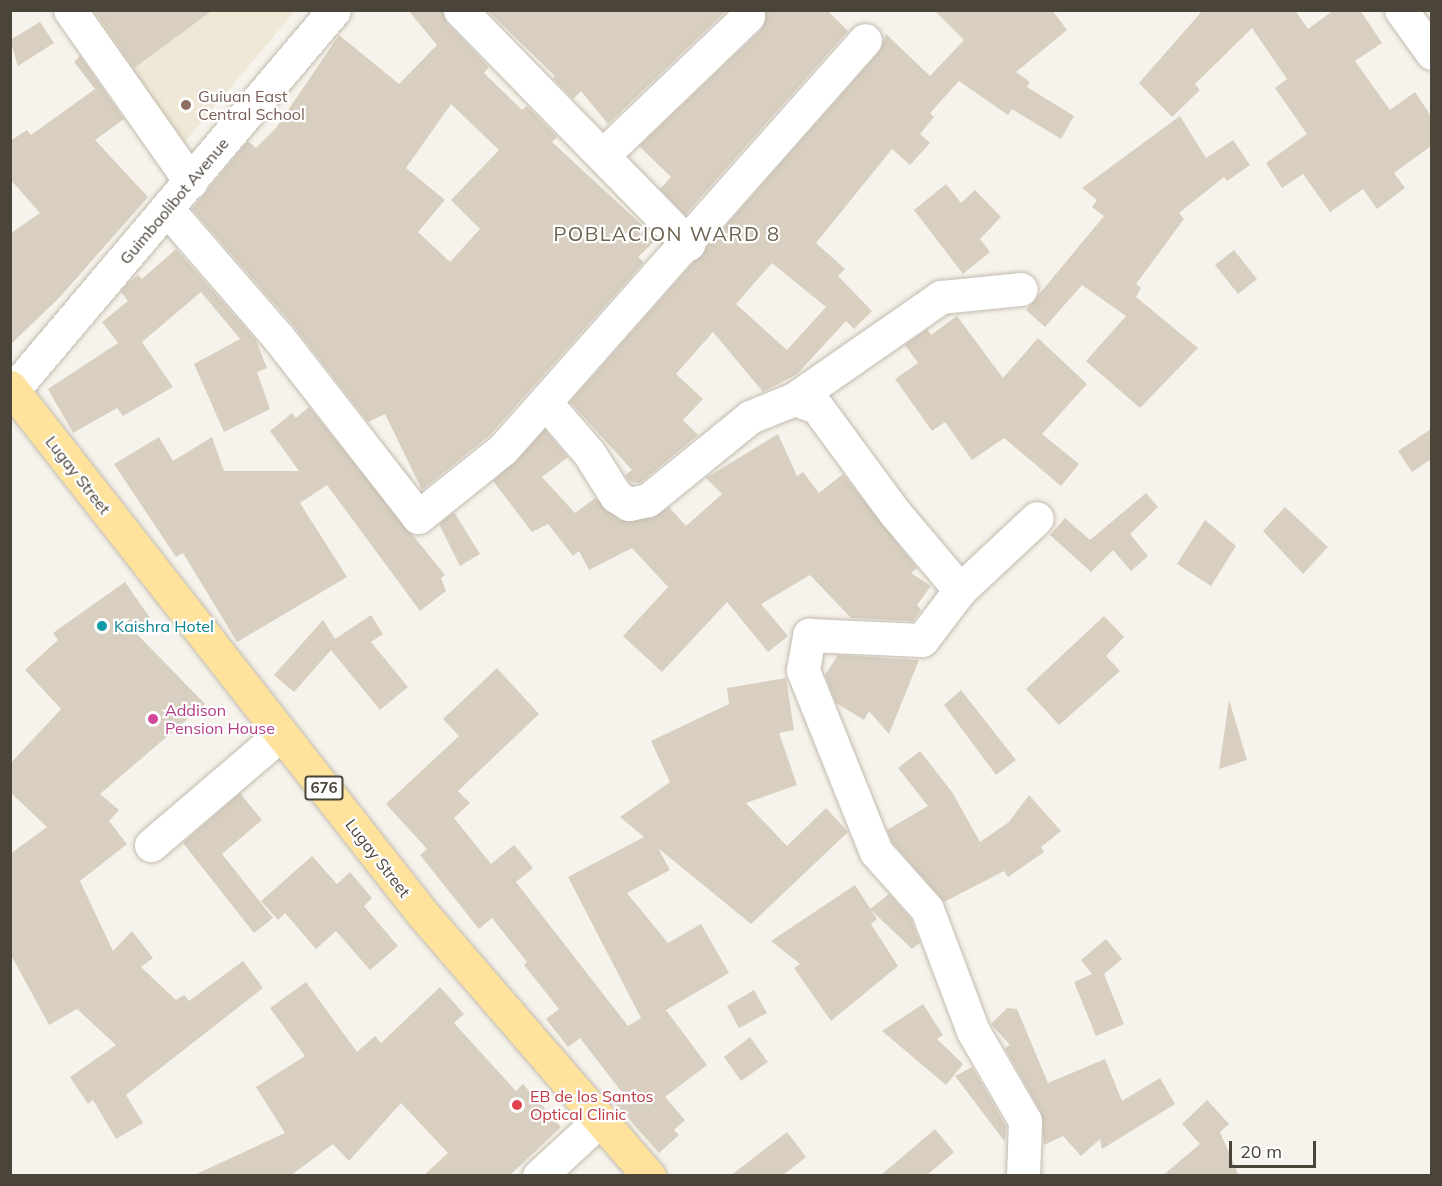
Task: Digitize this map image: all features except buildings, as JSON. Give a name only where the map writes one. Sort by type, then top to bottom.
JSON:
[{"type":"main road","name":"Lugay Street","points":[[15,403],[421,912],[649,1176]]},
{"type":"street","points":[[70,10],[191,182]]},
{"type":"street","name":"Guimbaolibot Avenue","points":[[15,403],[167,209],[334,10]]},
{"type":"street","points":[[460,10],[688,244]]},
{"type":"street","points":[[1401,10],[1431,53]]},
{"type":"street","points":[[603,155],[748,16]]},
{"type":"street","points":[[167,209],[278,337],[418,517],[503,449],[688,244],[865,40]]},
{"type":"street","points":[[545,402],[589,453],[616,496],[629,504],[648,500],[750,417],[794,399],[940,297],[1021,289]]},
{"type":"street","points":[[794,399],[817,407],[895,513],[960,590]]},
{"type":"street","points":[[1023,1176],[1025,1121],[974,1030],[927,909],[876,852],[803,670],[809,635],[922,640],[960,590],[1037,518]]},
{"type":"street","points":[[151,845],[281,734]]},
{"type":"street","points":[[539,1176],[600,1120]]},
{"type":"shaded area","name":"Guiuan East Central School","points":[[87,11],[295,11],[183,144]]},
{"type":"place","name":"Guiuan East Central School","points":[[186,105]]},
{"type":"place","name":"Kaishra Hotel","points":[[102,626]]},
{"type":"place","name":"Addison Pension House","points":[[153,719]]},
{"type":"place","name":"EB de los Santos Optical Clinic","points":[[517,1105]]},
{"type":"district","name":"POBLACION WARD 8","points":[[667,233]]}]
